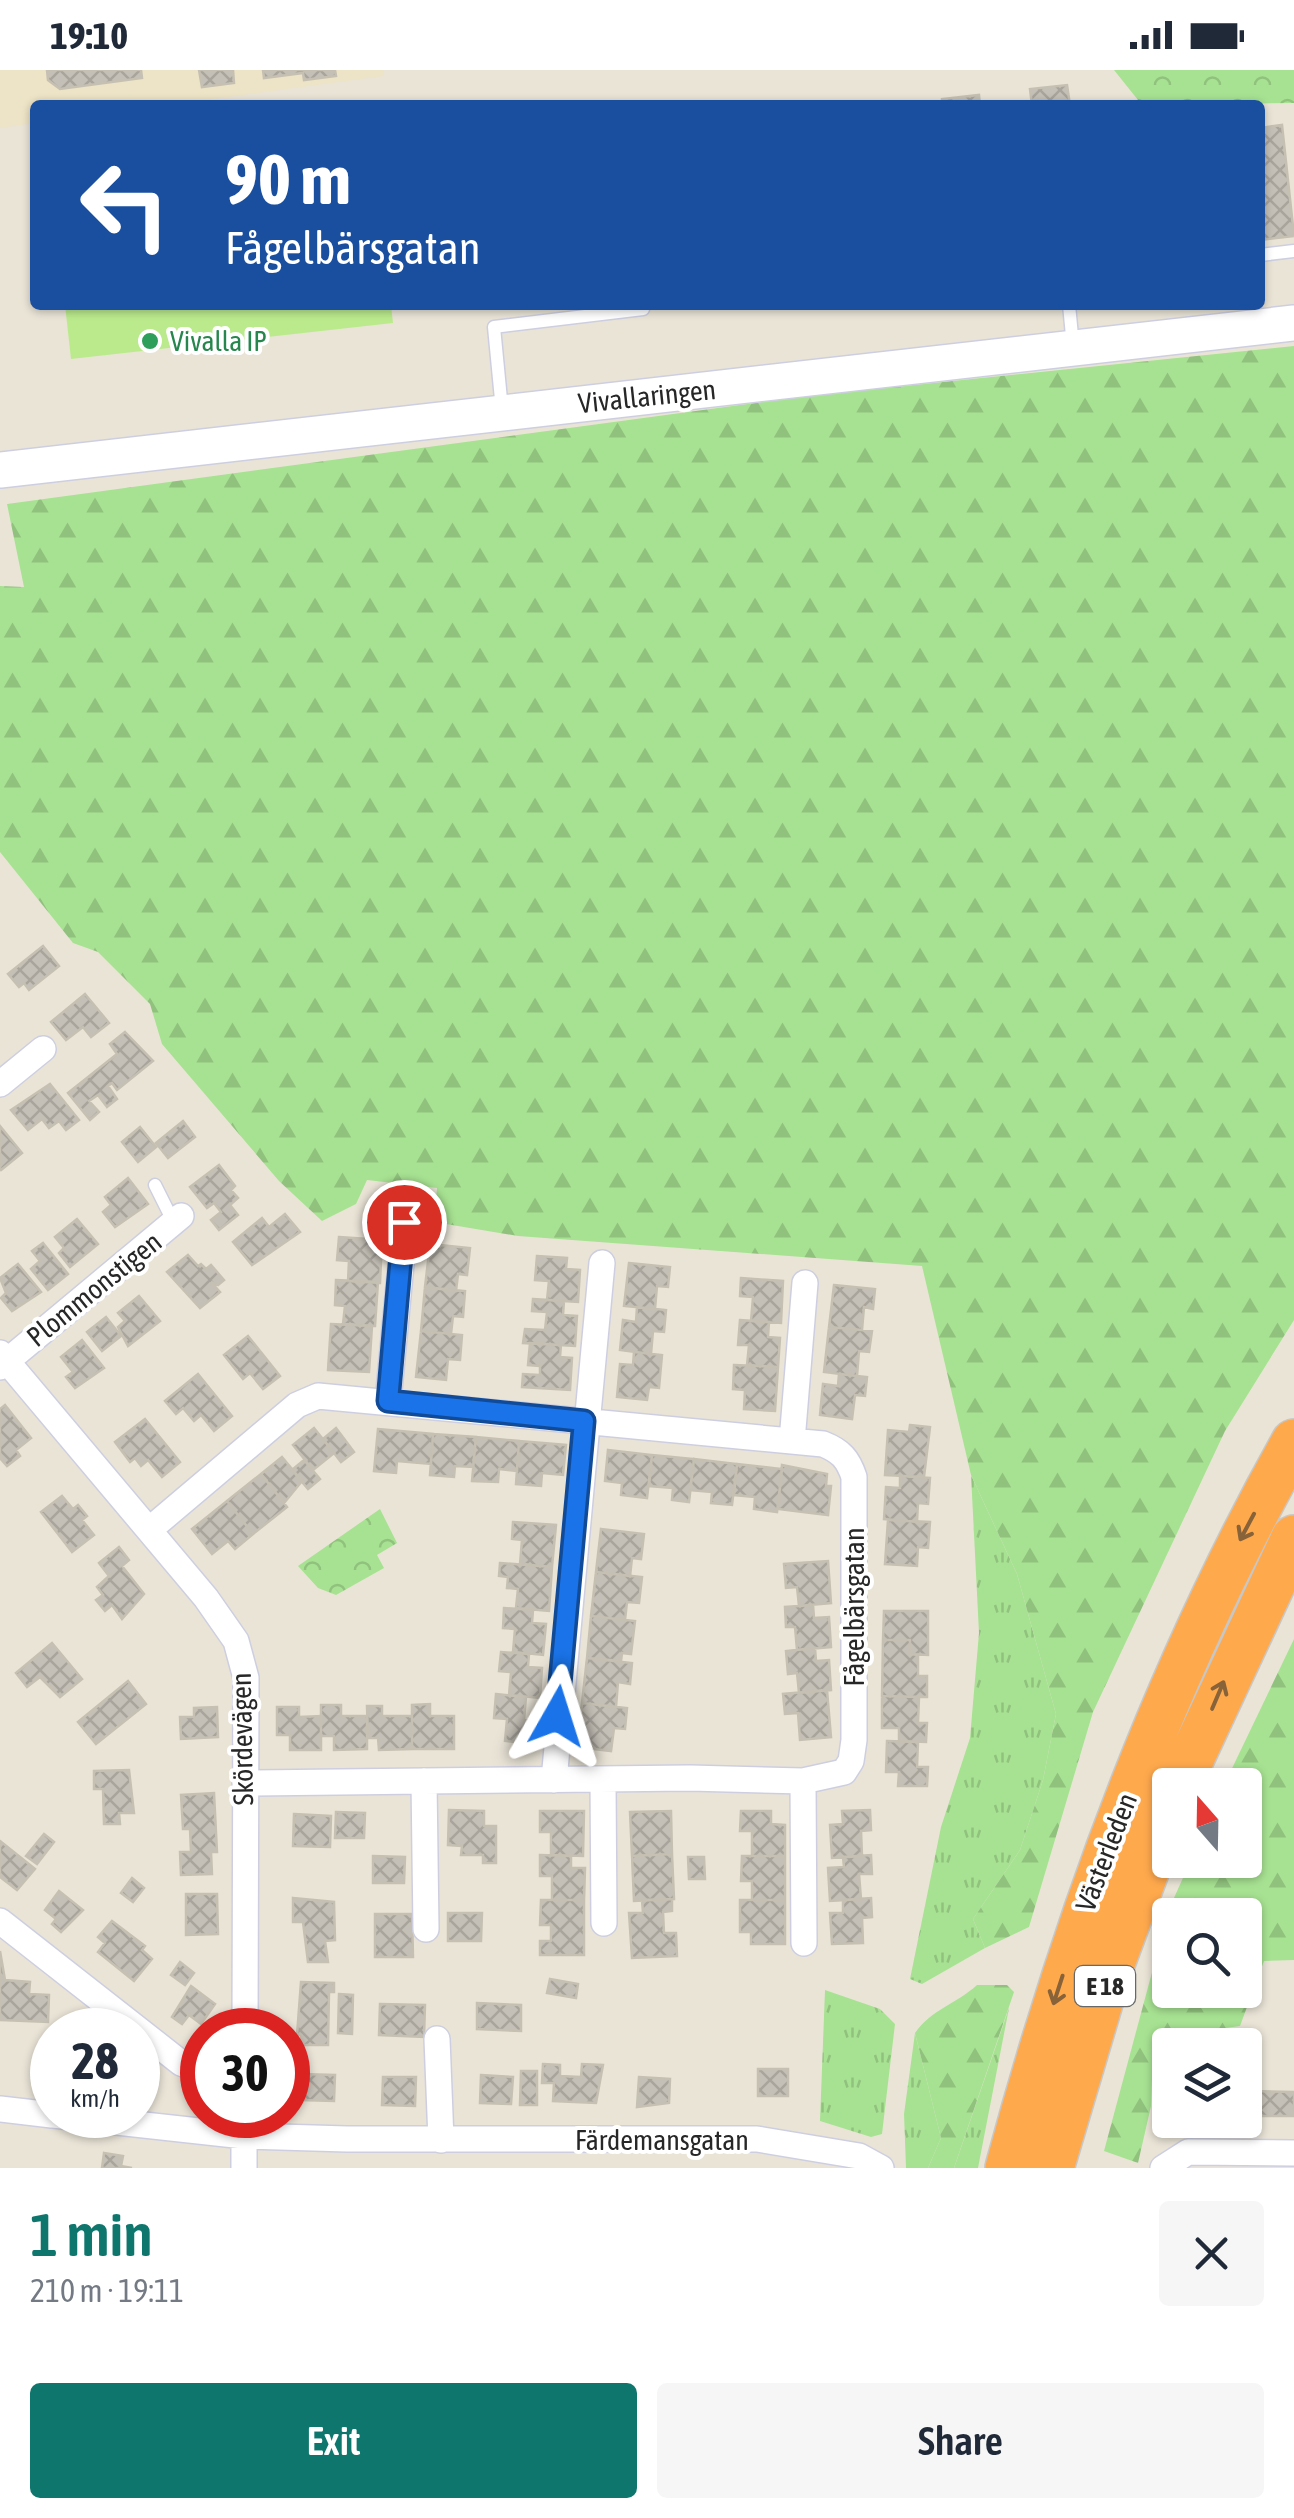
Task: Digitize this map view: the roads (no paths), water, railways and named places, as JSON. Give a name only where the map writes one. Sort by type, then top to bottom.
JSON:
[{"type":"highway","name":"Västerleden","points":[[1008,2168],[1084,1908],[1138,1768],[1242,1537],[1294,1442]]},
{"type":"highway","name":"Västerleden","points":[[1187,1768],[1225,1678],[1294,1538]]},
{"type":"highway","name":"Västerleden","points":[[1051,2168],[1110,1969],[1152,1856]]},
{"type":"street","name":"Vivallaringen","points":[[0,470],[1294,322]]},
{"type":"street","points":[[0,1084],[43,1049]]},
{"type":"street","name":"Plommonstigen","points":[[2,1361],[178,1219]]},
{"type":"street","points":[[388,1401],[404,1222]]},
{"type":"street","points":[[554,1780],[584,1421],[602,1263]]},
{"type":"street","points":[[792,1441],[805,1283]]},
{"type":"street","name":"Skördevägen","points":[[2,1361],[149,1530],[236,1641],[246,1678],[244,2008]]},
{"type":"street","name":"Fågelbärsgatan","points":[[149,1530],[310,1398],[388,1401],[792,1441],[839,1450],[854,1477],[852,1761],[844,1772],[828,1779],[803,1781],[246,1783]]},
{"type":"street","points":[[424,1780],[426,1929]]},
{"type":"street","points":[[603,1780],[604,1923]]},
{"type":"street","points":[[803,1781],[804,1943]]},
{"type":"street","points":[[0,1921],[180,2063]]},
{"type":"street","points":[[437,2039],[441,2140]]},
{"type":"street","name":"Färdemansgatan","points":[[0,2109],[30,2112]]},
{"type":"street","name":"Färdemansgatan","points":[[310,2130],[441,2140],[757,2139],[825,2148],[880,2167]]},
{"type":"street","points":[[244,2138],[244,2168]]},
{"type":"street","points":[[1165,2165],[1188,2152],[1294,2153]]},
{"type":"lane","points":[[1265,254],[1294,251]]},
{"type":"lane","points":[[502,412],[494,327],[635,310]]},
{"type":"lane","points":[[1069,310],[1073,348]]},
{"type":"lane","points":[[156,1185],[178,1219]]},
{"type":"place","name":"Vivalla IP","points":[[150,341]]}]
